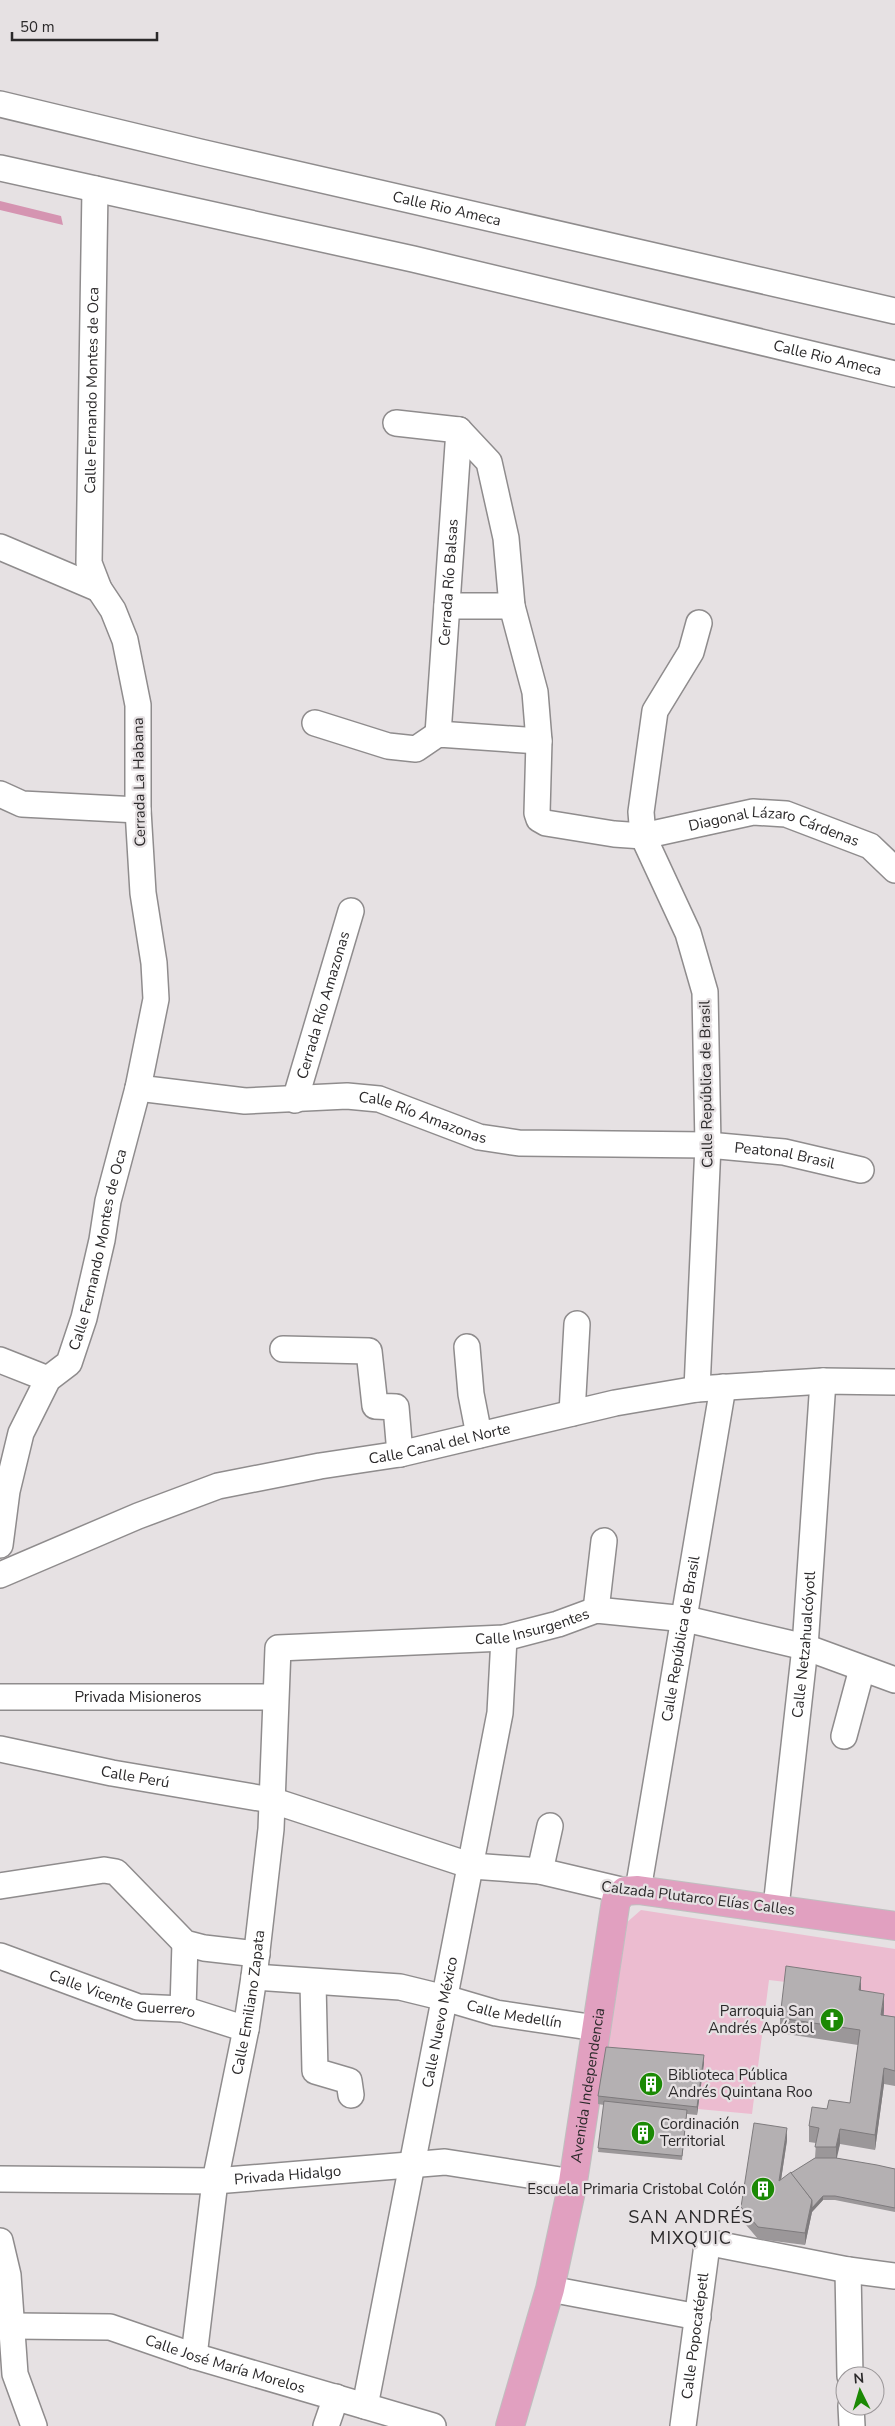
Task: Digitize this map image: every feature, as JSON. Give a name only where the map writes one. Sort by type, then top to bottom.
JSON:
[{"type":"main road","name":"Calzada Plutarco Elías Calles","points":[[632,1890],[776,1907],[895,1926]]},
{"type":"main road","name":"Avenida Independencia","points":[[510,2426],[550,2289],[573,2182],[616,1900],[632,1890]]},
{"type":"street","name":"Calle Rio Ameca","points":[[0,104],[210,155],[895,311]]},
{"type":"street","name":"Calle Rio Ameca","points":[[0,168],[413,259],[895,374]]},
{"type":"street","name":"Calle Fernando Montes de Oca","points":[[95,189],[89,564],[99,589]]},
{"type":"street","points":[[396,423],[459,430],[489,462],[506,538],[512,606],[535,692],[538,741],[537,813],[539,819],[546,823],[614,834],[643,836]]},
{"type":"street","name":"Cerrada Río Balsas","points":[[438,734],[459,430]]},
{"type":"street","points":[[0,547],[99,589]]},
{"type":"street","name":"Cerrada La Habana","points":[[99,589],[113,610],[125,640],[138,705],[138,810],[143,893],[154,963],[156,999],[138,1088]]},
{"type":"street","points":[[447,606],[512,606]]},
{"type":"street","name":"Calle República de Brasil","points":[[698,1389],[708,1145],[705,992],[688,933],[643,836],[641,812],[655,711],[692,652],[699,622]]},
{"type":"street","points":[[315,723],[388,746],[397,747],[416,748],[438,734],[538,741]]},
{"type":"street","points":[[0,794],[22,804],[138,810]]},
{"type":"street","name":"Diagonal Lázaro Cárdenas","points":[[643,836],[753,812],[786,814],[870,846],[895,870]]},
{"type":"street","name":"Cerrada Río Amazonas","points":[[295,1100],[351,911]]},
{"type":"street","name":"Calle Fernando Montes de Oca","points":[[0,1545],[4,1490],[21,1433],[48,1379],[69,1363],[84,1318],[102,1240],[108,1201],[138,1088]]},
{"type":"street","name":"Calle Río Amazonas","points":[[138,1088],[245,1101],[347,1096],[379,1099],[480,1137],[519,1143],[708,1145]]},
{"type":"street","name":"Peatonal Brasil","points":[[708,1145],[784,1152],[861,1170]]},
{"type":"street","points":[[572,1413],[577,1324]]},
{"type":"street","points":[[467,1346],[471,1394],[479,1435]]},
{"type":"street","points":[[283,1349],[369,1351],[375,1406],[396,1407],[400,1454]]},
{"type":"street","points":[[0,1360],[48,1379]]},
{"type":"street","name":"Calle Canal del Norte","points":[[0,1575],[138,1516],[218,1486],[320,1466],[400,1454],[614,1403],[698,1389],[823,1381],[895,1382]]},
{"type":"street","name":"Calle Netzahualcóyotl","points":[[776,1907],[805,1647],[823,1381]]},
{"type":"street","name":"Calle República de Brasil","points":[[632,1890],[686,1618],[723,1387]]},
{"type":"street","points":[[596,1610],[604,1540]]},
{"type":"street","name":"Calle Insurgentes","points":[[278,1648],[504,1638],[558,1624],[596,1610],[686,1618],[805,1647],[895,1680]]},
{"type":"street","name":"Calle Nuevo México","points":[[365,2406],[472,1866],[500,1713],[504,1638]]},
{"type":"street","name":"Calle Emiliano Zapata","points":[[194,2356],[215,2181],[246,2029],[255,1965],[270,1829],[274,1697],[278,1648]]},
{"type":"street","points":[[844,1736],[862,1668]]},
{"type":"street","name":"Privada Misioneros","points":[[0,1697],[274,1697]]},
{"type":"street","name":"Calle Perú","points":[[0,1748],[112,1773],[271,1800],[472,1866]]},
{"type":"street","points":[[540,1871],[550,1826]]},
{"type":"street","name":"Calzada Plutarco Elías Calles","points":[[472,1866],[540,1871],[632,1890]]},
{"type":"street","points":[[0,1886],[104,1870],[116,1872],[185,1943],[183,2009]]},
{"type":"street","name":"Calle Medellín","points":[[185,1943],[313,1982],[400,1987],[496,2013],[596,2028]]},
{"type":"street","name":"Calle Vicente Guerrero","points":[[0,1956],[138,2006],[183,2009],[246,2029]]},
{"type":"street","points":[[313,1982],[315,2071],[349,2081],[351,2095]]},
{"type":"street","name":"Privada Hidalgo","points":[[0,2179],[215,2181],[445,2162],[573,2182]]},
{"type":"street","points":[[0,2240],[8,2275],[13,2326],[7,2372],[34,2426]]},
{"type":"street","name":"Calle Popocatépetl","points":[[683,2426],[708,2245],[716,2244],[848,2270]]},
{"type":"street","points":[[850,2366],[848,2270],[895,2276]]},
{"type":"street","points":[[550,2289],[698,2317]]},
{"type":"street","name":"Calle José María Morelos","points":[[13,2326],[110,2327],[194,2356],[433,2426]]},
{"type":"street","points":[[326,2426],[336,2397]]},
{"type":"shaded area","points":[[0,201],[61,216],[63,225],[0,210]]},
{"type":"shaded area","points":[[641,1910],[895,1949],[895,2032],[786,1982],[769,1980],[752,2114],[698,2109],[704,2063],[606,2055],[625,1924]]},
{"type":"building","points":[[786,1966],[861,1977],[859,1990],[884,1994],[881,2015],[895,2017],[895,2071],[884,2068],[875,2135],[840,2129],[836,2147],[815,2147],[819,2128],[809,2126],[812,2107],[827,2109],[829,2100],[850,2103],[860,2030],[780,2018]]},
{"type":"building","name":"Biblioteca Pública Andrés Quintana Roo","points":[[606,2047],[704,2055],[697,2107],[598,2096]]},
{"type":"building","name":"Cordinación Territorial","points":[[604,2101],[687,2110],[682,2156],[598,2148]]},
{"type":"building","name":"Escuela Primaria Cristobal Colón","points":[[754,2123],[787,2128],[779,2181],[791,2172],[812,2200],[805,2233],[758,2227],[741,2207]]},
{"type":"building","name":"Escuela Primaria Cristobal Colón","points":[[815,2158],[836,2158],[895,2169],[895,2208],[835,2196],[823,2196],[812,2208],[812,2200],[791,2173]]},
{"type":"place","name":"Parroquia San Andrés Apóstol","points":[[832,2020]]},
{"type":"place","name":"Biblioteca Pública Andrés Quintana Roo","points":[[651,2084]]},
{"type":"place","name":"Cordinación Territorial","points":[[643,2133]]},
{"type":"place","name":"Escuela Primaria Cristobal Colón","points":[[763,2189]]},
{"type":"district","name":"SAN ANDRÉS MIXQUIC","points":[[691,2227]]}]
